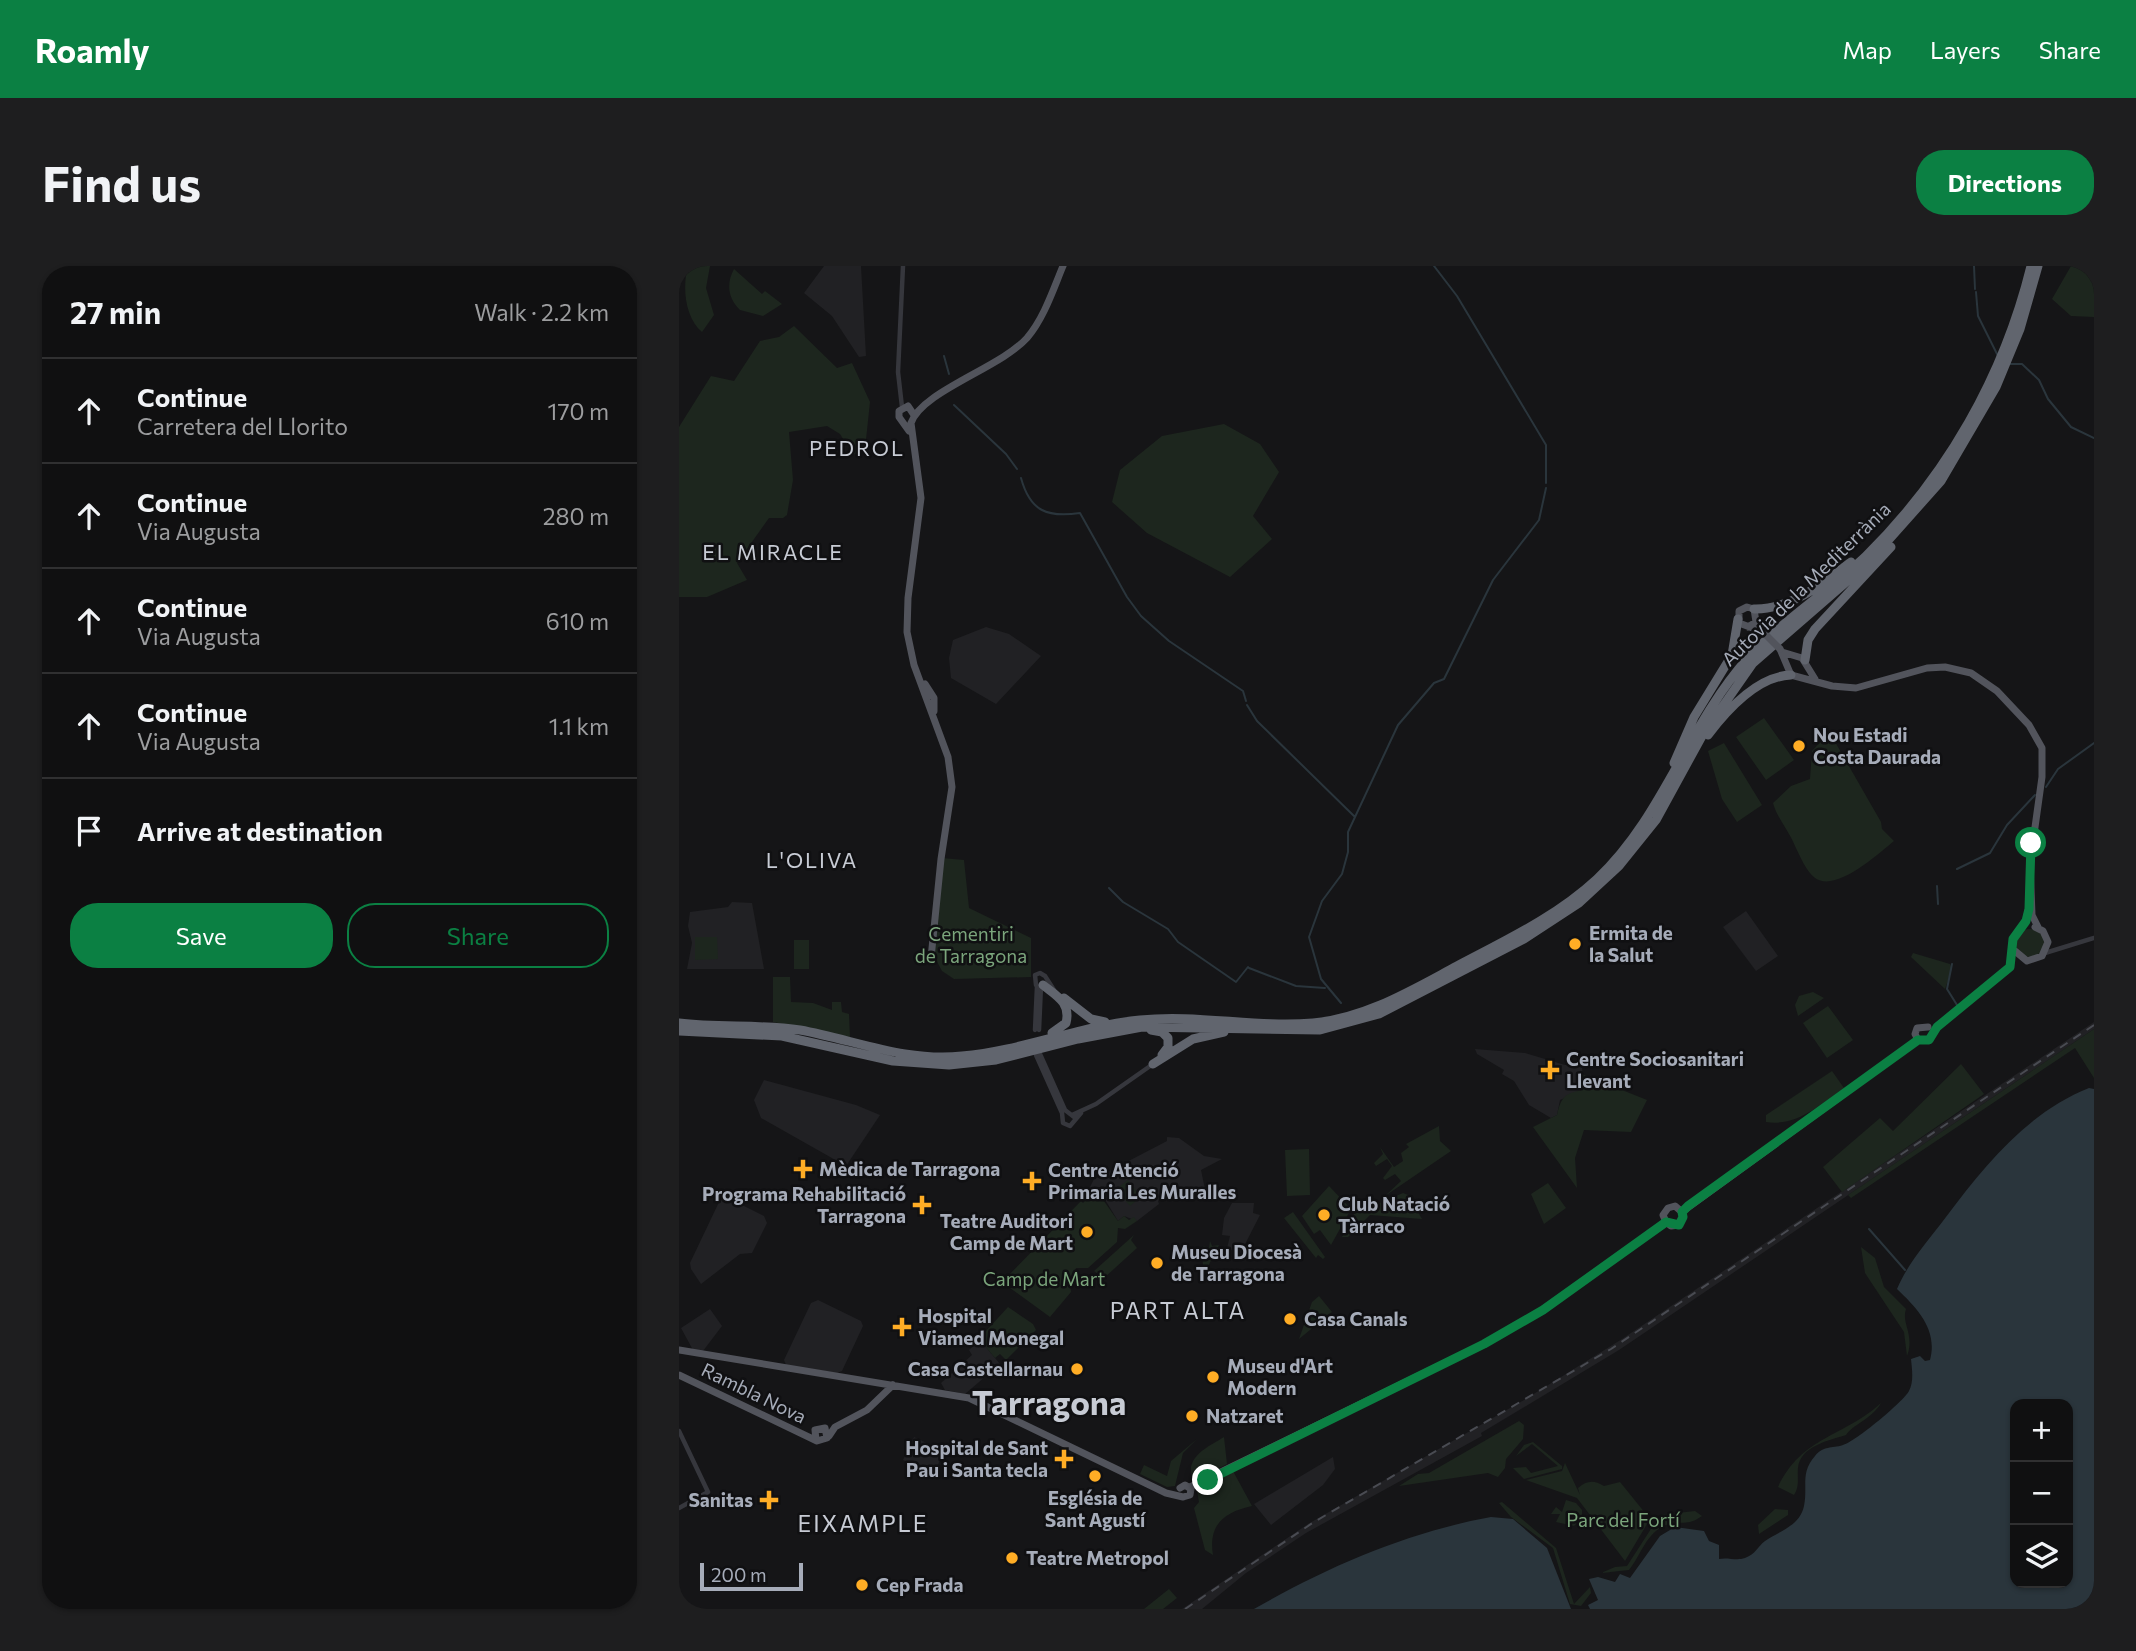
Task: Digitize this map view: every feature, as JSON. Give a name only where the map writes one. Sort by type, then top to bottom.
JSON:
[{"type":"highway","name":"Autovia de la Mediterrània","points":[[2017,327],[2031,266]]},
{"type":"highway","name":"Autovia de la Mediterrània","points":[[679,1031],[782,1036],[893,1061],[949,1065],[996,1060],[1101,1034],[1175,1026],[1275,1031],[1319,1030],[1375,1011],[1524,939],[1579,903],[1637,845],[1656,820],[1722,703],[1753,663],[1868,563],[1941,481],[1994,385],[2038,266]]},
{"type":"highway","name":"Autovia de la Mediterrània","points":[[1375,1011],[1542,920],[1577,896],[1615,860],[1650,817],[1695,733],[1741,667],[1781,627],[1863,558],[1903,516],[1933,479],[1994,385]]},
{"type":"highway","points":[[1806,664],[1808,640],[1815,629],[1899,538],[1941,481]]},
{"type":"highway","points":[[1756,614],[1781,606],[1816,587],[1860,554],[1903,516]]},
{"type":"highway","points":[[1615,860],[1663,791],[1694,717],[1732,655],[1738,619]]},
{"type":"highway","points":[[1684,771],[1709,733],[1737,703],[1767,680],[1797,675]]},
{"type":"highway","points":[[994,1052],[1055,1032],[1066,1023],[1066,1004],[1041,983]]},
{"type":"highway","points":[[1064,998],[1091,1019],[1134,1020]]},
{"type":"highway","name":"Autovia de la Mediterrània","points":[[679,1023],[792,1029],[915,1056],[963,1056],[994,1052],[1090,1027],[1134,1020],[1188,1018],[1295,1024],[1358,1018]]},
{"type":"highway","points":[[1153,1064],[1182,1044],[1204,1035],[1275,1031]]},
{"type":"highway","points":[[1101,1034],[1162,1032],[1168,1038],[1168,1047],[1153,1064]]},
{"type":"main road","points":[[902,421],[913,417],[926,403],[1006,357],[1027,338],[1043,313],[1063,266]]},
{"type":"main road","points":[[912,437],[898,413],[906,406],[926,403]]},
{"type":"main road","points":[[906,406],[913,417],[912,437],[922,498],[906,625],[917,672],[934,698],[935,719],[950,767],[952,796],[941,859],[931,958]]},
{"type":"main road","points":[[1756,614],[1741,609],[1738,619],[1748,627],[1763,632]]},
{"type":"main road","points":[[1748,627],[1756,614]]},
{"type":"main road","points":[[1756,614],[1763,632],[1781,651],[1797,675],[1832,687],[1856,688],[1927,668],[1945,667],[1971,673],[1997,691],[2029,725],[2042,748],[2042,777],[2031,843],[2031,891],[2032,915],[2038,928],[2046,936],[2045,953],[1997,979]]},
{"type":"main road","points":[[1781,651],[1806,664],[1818,681]]},
{"type":"main road","points":[[1787,663],[1795,656]]},
{"type":"main road","points":[[1797,675],[1806,664]]},
{"type":"main road","points":[[1190,1488],[1484,1344],[1543,1310],[1666,1222],[1679,1225],[1685,1209],[1918,1040],[1928,1041],[1930,1029],[2010,967],[2014,951],[2013,939],[2027,918],[2031,891]]},
{"type":"main road","points":[[2021,928],[2038,928]]},
{"type":"main road","points":[[2014,951],[2027,961]]},
{"type":"main road","points":[[1918,1040],[1916,1029],[1921,1026],[1930,1029]]},
{"type":"main road","points":[[1666,1222],[1664,1213],[1668,1208],[1675,1206],[1685,1209]]},
{"type":"main road","points":[[679,1350],[970,1398],[1164,1489],[1185,1485],[1190,1488]]},
{"type":"main road","name":"Rambla Nova","points":[[679,1375],[816,1440]]},
{"type":"main road","points":[[827,1439],[835,1427],[872,1406],[893,1385]]},
{"type":"main road","points":[[970,1398],[1166,1493],[1183,1497],[1191,1495],[1190,1488]]},
{"type":"main road","points":[[820,1427],[828,1432],[827,1439],[816,1440],[814,1431],[820,1427]]},
{"type":"main road","points":[[1180,1488],[1183,1497]]},
{"type":"street","points":[[903,266],[898,372],[906,406]]},
{"type":"street","points":[[2046,936],[2062,944],[2080,942]]},
{"type":"street","points":[[2062,944],[2094,937]]},
{"type":"street","points":[[2045,953],[2094,937]]},
{"type":"street","points":[[1037,1030],[1041,983],[1064,998]]},
{"type":"street","points":[[1039,1055],[1068,1115],[1075,1121]]},
{"type":"street","points":[[1068,1115],[1081,1112],[1153,1064]]},
{"type":"street","points":[[1068,1115],[1066,1126],[1075,1121],[1081,1112]]},
{"type":"street","points":[[679,1432],[708,1492],[679,1508]]},
{"type":"shaded area","points":[[824,266],[861,266],[866,356],[859,357],[832,316],[804,293]]},
{"type":"shaded area","points":[[986,627],[1009,634],[1041,656],[996,704],[951,678],[949,658],[953,640]]},
{"type":"shaded area","points":[[732,902],[752,903],[764,969],[687,969],[692,943],[688,926],[690,912],[728,907]]},
{"type":"shaded area","points":[[1746,911],[1778,956],[1756,971],[1723,927]]},
{"type":"shaded area","points":[[2094,1022],[2094,1029],[1619,1350],[1481,1433],[1482,1436],[1306,1533],[1246,1573],[1202,1609],[1182,1609],[1308,1524],[1524,1400],[1622,1339]]},
{"type":"shaded area","points":[[1475,1049],[1525,1053],[1565,1065],[1582,1063],[1583,1090],[1560,1100],[1557,1115],[1551,1118],[1529,1105],[1514,1081],[1502,1074],[1504,1070],[1477,1054]]},
{"type":"shaded area","points":[[764,1080],[856,1105],[880,1115],[846,1166],[761,1118],[754,1100]]},
{"type":"shaded area","points":[[2089,1088],[2094,1089],[2094,1609],[1590,1609],[1588,1605],[1598,1600],[1589,1579],[1598,1577],[1615,1582],[1620,1574],[1630,1578],[1660,1536],[1675,1527],[1704,1531],[1709,1541],[1719,1545],[1719,1559],[1738,1559],[1752,1554],[1765,1541],[1798,1518],[1804,1506],[1808,1468],[1815,1456],[1825,1449],[1849,1442],[1879,1421],[1909,1391],[1912,1379],[1911,1359],[1920,1356],[1925,1361],[1930,1360],[1932,1349],[1929,1330],[1919,1312],[1897,1289],[1907,1269],[1992,1160],[2046,1111],[2067,1098]]},
{"type":"shaded area","points":[[1167,1137],[1179,1138],[1204,1156],[1222,1159],[1201,1170],[1206,1194],[1188,1193],[1170,1187],[1158,1201],[1159,1204],[1137,1221],[1124,1216],[1118,1221],[1101,1193],[1095,1187],[1089,1189],[1094,1179],[1167,1141]]},
{"type":"shaded area","points":[[726,1197],[764,1216],[767,1223],[752,1253],[740,1254],[701,1284],[690,1263],[720,1200]]},
{"type":"shaded area","points":[[1232,1203],[1254,1203],[1253,1213],[1260,1215],[1240,1254],[1227,1248],[1230,1236],[1222,1235],[1224,1218]]},
{"type":"shaded area","points":[[818,1300],[861,1321],[863,1326],[842,1371],[837,1373],[786,1365],[784,1360],[811,1303]]},
{"type":"shaded area","points":[[710,1309],[722,1326],[703,1351],[693,1350],[681,1328]]},
{"type":"shaded area","points":[[980,1340],[1000,1364],[965,1394],[945,1390],[941,1383],[972,1355],[969,1350]]},
{"type":"shaded area","points":[[914,1437],[944,1451],[934,1474],[903,1460]]},
{"type":"shaded area","points":[[1333,1457],[1335,1469],[1323,1485],[1271,1525],[1254,1504]]},
{"type":"shaded area","points":[[1491,1517],[1513,1519],[1547,1548],[1571,1609],[1254,1609],[1310,1579],[1369,1553],[1429,1532]]},
{"type":"green space","points":[[688,266],[710,266],[706,288],[714,315],[702,332],[696,326],[686,302]]},
{"type":"green space","points":[[2071,266],[2094,266],[2094,317],[2071,316],[2052,299]]},
{"type":"green space","points":[[734,269],[762,294],[765,291],[782,304],[763,316],[740,310],[729,291]]},
{"type":"green space","points":[[794,326],[837,368],[852,363],[870,402],[865,449],[853,455],[840,434],[827,426],[789,432],[793,480],[787,515],[783,518],[769,518],[737,563],[747,580],[707,597],[679,597],[679,427],[711,376],[734,381],[760,341],[779,337]]},
{"type":"green space","points":[[1224,424],[1260,444],[1279,472],[1253,516],[1272,539],[1230,577],[1147,533],[1112,502],[1120,470],[1162,436]]},
{"type":"green space","points":[[1764,718],[1794,760],[1766,780],[1736,737]]},
{"type":"green space","points":[[1823,739],[1834,740],[1881,822],[1882,829],[1894,841],[1856,870],[1834,880],[1824,881],[1815,878],[1806,867],[1773,803],[1791,786],[1810,779],[1812,751]]},
{"type":"green space","points":[[1724,743],[1762,805],[1737,822],[1722,799],[1708,751]]},
{"type":"green space","name":"Cementiri de Tarragona","points":[[942,858],[964,860],[969,908],[1031,938],[1031,977],[954,979],[942,971],[934,956]]},
{"type":"green space","points":[[2030,929],[2040,933],[2044,943],[2040,953],[2030,957],[2020,953],[2016,943],[2020,933]]},
{"type":"green space","points":[[695,937],[717,937],[718,959],[695,960]]},
{"type":"green space","points":[[794,940],[809,940],[809,969],[794,969]]},
{"type":"green space","points":[[1913,953],[1950,964],[1952,969],[1945,989],[1911,957]]},
{"type":"green space","points":[[773,977],[790,977],[791,1002],[813,1003],[832,1010],[832,1002],[841,1002],[842,1012],[849,1014],[850,1037],[773,1022]]},
{"type":"green space","points":[[1813,992],[1824,998],[1798,1016],[1795,1005],[1799,996]]},
{"type":"green space","points":[[1828,1006],[1853,1040],[1827,1058],[1803,1023]]},
{"type":"green space","points":[[2094,1029],[2094,1078],[2075,1048],[1851,1198],[1848,1195]]},
{"type":"green space","points":[[1961,1064],[1984,1094],[1842,1192],[1823,1167],[1880,1118],[1893,1131]]},
{"type":"green space","points":[[1832,1071],[1844,1088],[1798,1118],[1777,1123],[1766,1122],[1766,1115]]},
{"type":"green space","points":[[1582,1074],[1647,1100],[1631,1132],[1584,1130],[1575,1158],[1577,1188],[1533,1127],[1557,1115],[1562,1100],[1568,1094],[1583,1090]]},
{"type":"green space","points":[[1439,1126],[1440,1141],[1451,1151],[1385,1196],[1401,1181],[1395,1174],[1385,1180],[1383,1178],[1392,1166],[1387,1159],[1376,1166],[1374,1163],[1383,1154],[1380,1147],[1394,1167],[1403,1161],[1401,1153],[1409,1147],[1406,1144]]},
{"type":"green space","points":[[1309,1149],[1310,1195],[1287,1196],[1285,1150]]},
{"type":"green space","points":[[1128,1180],[1141,1197],[1130,1206],[1116,1189]]},
{"type":"green space","points":[[1548,1183],[1566,1208],[1544,1224],[1531,1194]]},
{"type":"green space","name":"Club Natació Tàrraco","points":[[1329,1186],[1351,1209],[1331,1245],[1320,1230],[1314,1234],[1302,1216]]},
{"type":"green space","name":"Camp de Mart","points":[[1094,1187],[1118,1221],[1124,1216],[1129,1220],[1134,1217],[1137,1221],[1125,1229],[1118,1228],[1117,1242],[1088,1268],[1076,1268],[1070,1283],[1071,1292],[1050,1317],[1006,1285],[1005,1279],[1081,1201],[1083,1203],[1091,1195],[1090,1191]]},
{"type":"green space","points":[[1403,1193],[1408,1195],[1422,1219],[1370,1215],[1348,1237],[1342,1237],[1354,1214]]},
{"type":"green space","points":[[1293,1212],[1325,1257],[1323,1259],[1318,1255],[1316,1258],[1284,1218]]},
{"type":"green space","points":[[1134,1235],[1131,1240],[1137,1248],[1104,1278],[1094,1271]]},
{"type":"green space","points":[[1210,1241],[1212,1246],[1219,1245],[1204,1274],[1202,1256],[1193,1254],[1204,1246],[1209,1248]]},
{"type":"green space","points":[[1861,1247],[1875,1258],[1884,1287],[1906,1309],[1905,1320],[1910,1341],[1907,1356],[1904,1332],[1865,1273]]},
{"type":"green space","points":[[1319,1296],[1332,1312],[1299,1339],[1312,1302]]},
{"type":"green space","points":[[1008,1307],[1033,1324],[1036,1330],[1006,1360],[1000,1354],[995,1358],[980,1340],[975,1343]]},
{"type":"green space","points":[[1881,1403],[1846,1435],[1817,1445],[1804,1454],[1798,1468],[1798,1485],[1794,1495],[1778,1487],[1788,1470],[1799,1457],[1811,1447]]},
{"type":"green space","points":[[1519,1421],[1524,1425],[1523,1439],[1506,1459],[1505,1468],[1498,1477],[1488,1473],[1399,1486],[1418,1474],[1429,1473]]},
{"type":"green space","points":[[1224,1437],[1227,1464],[1194,1481],[1191,1466],[1194,1460],[1204,1449]]},
{"type":"green space","points":[[1197,1439],[1183,1453],[1175,1486],[1167,1487],[1140,1474],[1144,1465],[1167,1476],[1171,1461]]},
{"type":"green space","points":[[1533,1442],[1562,1466],[1562,1469],[1524,1479],[1513,1468],[1526,1467],[1531,1473],[1558,1466],[1532,1444],[1516,1456],[1524,1445]]},
{"type":"green space","name":"Parc del Fortí","points":[[1565,1463],[1580,1495],[1578,1488],[1584,1483],[1594,1482],[1604,1486],[1620,1482],[1650,1519],[1625,1561],[1577,1498],[1526,1480],[1562,1471]]},
{"type":"green space","points":[[1233,1471],[1252,1506],[1233,1512],[1220,1522],[1213,1536],[1213,1555],[1205,1550],[1194,1508],[1199,1502],[1197,1491]]},
{"type":"green space","points":[[1566,1500],[1576,1503],[1582,1510],[1582,1518],[1574,1526],[1556,1522],[1560,1514],[1551,1514],[1556,1507],[1562,1512]]},
{"type":"green space","points":[[1502,1502],[1556,1548],[1574,1604],[1590,1587],[1591,1593],[1581,1606],[1570,1604],[1553,1548],[1511,1517],[1499,1503]]},
{"type":"green space","points":[[1775,1509],[1788,1510],[1788,1515],[1759,1534],[1758,1525]]},
{"type":"green space","points":[[1695,1511],[1702,1516],[1688,1522],[1666,1525],[1653,1534],[1629,1570],[1601,1573],[1615,1567],[1627,1566],[1660,1515]]},
{"type":"green space","points":[[1169,1589],[1177,1598],[1163,1609],[1144,1609]]},
{"type":"waterway","points":[[1434,266],[1457,296],[1546,445],[1546,483]]},
{"type":"waterway","points":[[1974,266],[1975,289]]},
{"type":"waterway","points":[[1976,292],[1978,316],[1998,356]]},
{"type":"waterway","points":[[944,356],[949,374]]},
{"type":"waterway","points":[[2008,364],[2022,364],[2039,380],[2048,399],[2071,427],[2094,438]]},
{"type":"waterway","points":[[954,405],[1006,454],[1017,469]]},
{"type":"waterway","points":[[1021,478],[1029,498],[1041,510],[1058,514],[1080,513],[1127,597],[1141,616],[1169,641],[1243,691],[1246,701]]},
{"type":"waterway","points":[[1341,1003],[1321,979],[1309,937],[1322,901],[1342,874],[1348,852],[1348,832],[1398,725],[1434,683],[1444,679],[1493,580],[1539,520],[1546,488]]},
{"type":"waterway","points":[[1247,705],[1257,721],[1355,817]]},
{"type":"waterway","points":[[2046,787],[2058,769],[2094,743]]},
{"type":"waterway","points":[[1957,869],[1990,853],[2007,825],[2035,795]]},
{"type":"waterway","points":[[1937,886],[1938,904]]},
{"type":"waterway","points":[[1109,888],[1123,902],[1168,929],[1178,942],[1236,982],[1248,967]]},
{"type":"waterway","points":[[1952,964],[1947,989],[1957,1005]]},
{"type":"waterway","points":[[1249,968],[1296,986],[1325,988]]},
{"type":"waterway","points":[[1869,1229],[1905,1270]]},
{"type":"railway","points":[[1185,1609],[1314,1522],[1611,1349],[2094,1025]]},
{"type":"place","name":"Nou Estadi Costa Daurada","points":[[1799,746]]},
{"type":"place","name":"Ermita de la Salut","points":[[1575,944]]},
{"type":"place","name":"Centre Sociosanitari Llevant","points":[[1550,1070]]},
{"type":"place","name":"Mèdica de Tarragona","points":[[803,1169]]},
{"type":"place","name":"Centre Atenció Primaria Les Muralles","points":[[1032,1181]]},
{"type":"place","name":"Programa Rehabilitació Tarragona","points":[[922,1205]]},
{"type":"place","name":"Club Natació Tàrraco","points":[[1324,1215]]},
{"type":"place","name":"Teatre Auditori Camp de Mart","points":[[1087,1232]]},
{"type":"place","name":"Museu Diocesà de Tarragona","points":[[1157,1263]]},
{"type":"place","name":"Casa Canals","points":[[1290,1319]]},
{"type":"place","name":"Hospital Viamed Monegal","points":[[902,1327]]},
{"type":"place","name":"Casa Castellarnau","points":[[1077,1369]]},
{"type":"place","name":"Museu d'Art Modern","points":[[1213,1377]]},
{"type":"place","name":"Natzaret","points":[[1192,1416]]},
{"type":"place","name":"Hospital de Sant Pau i Santa tecla","points":[[1064,1459]]},
{"type":"place","name":"Església de Sant Agustí","points":[[1095,1476]]},
{"type":"place","name":"Sanitas","points":[[769,1500]]},
{"type":"place","name":"Teatre Metropol","points":[[1012,1558]]},
{"type":"place","name":"Cep Frada","points":[[862,1585]]},
{"type":"district","name":"PEDROL","points":[[857,449]]},
{"type":"district","name":"EL MIRACLE","points":[[773,553]]},
{"type":"district","name":"L'OLIVA","points":[[812,861]]},
{"type":"district","name":"PART ALTA","points":[[1178,1311]]},
{"type":"district","name":"Tarragona","points":[[1049,1403]]},
{"type":"district","name":"EIXAMPLE","points":[[863,1524]]},
{"type":"route","points":[[1208,1480],[1484,1344],[1543,1310],[1666,1222],[1671,1226],[1679,1225],[1682,1212],[1688,1206],[1918,1040],[1929,1040],[1937,1027],[2013,963],[2013,939],[2026,921],[2029,909],[2032,885],[2031,843]]}]
